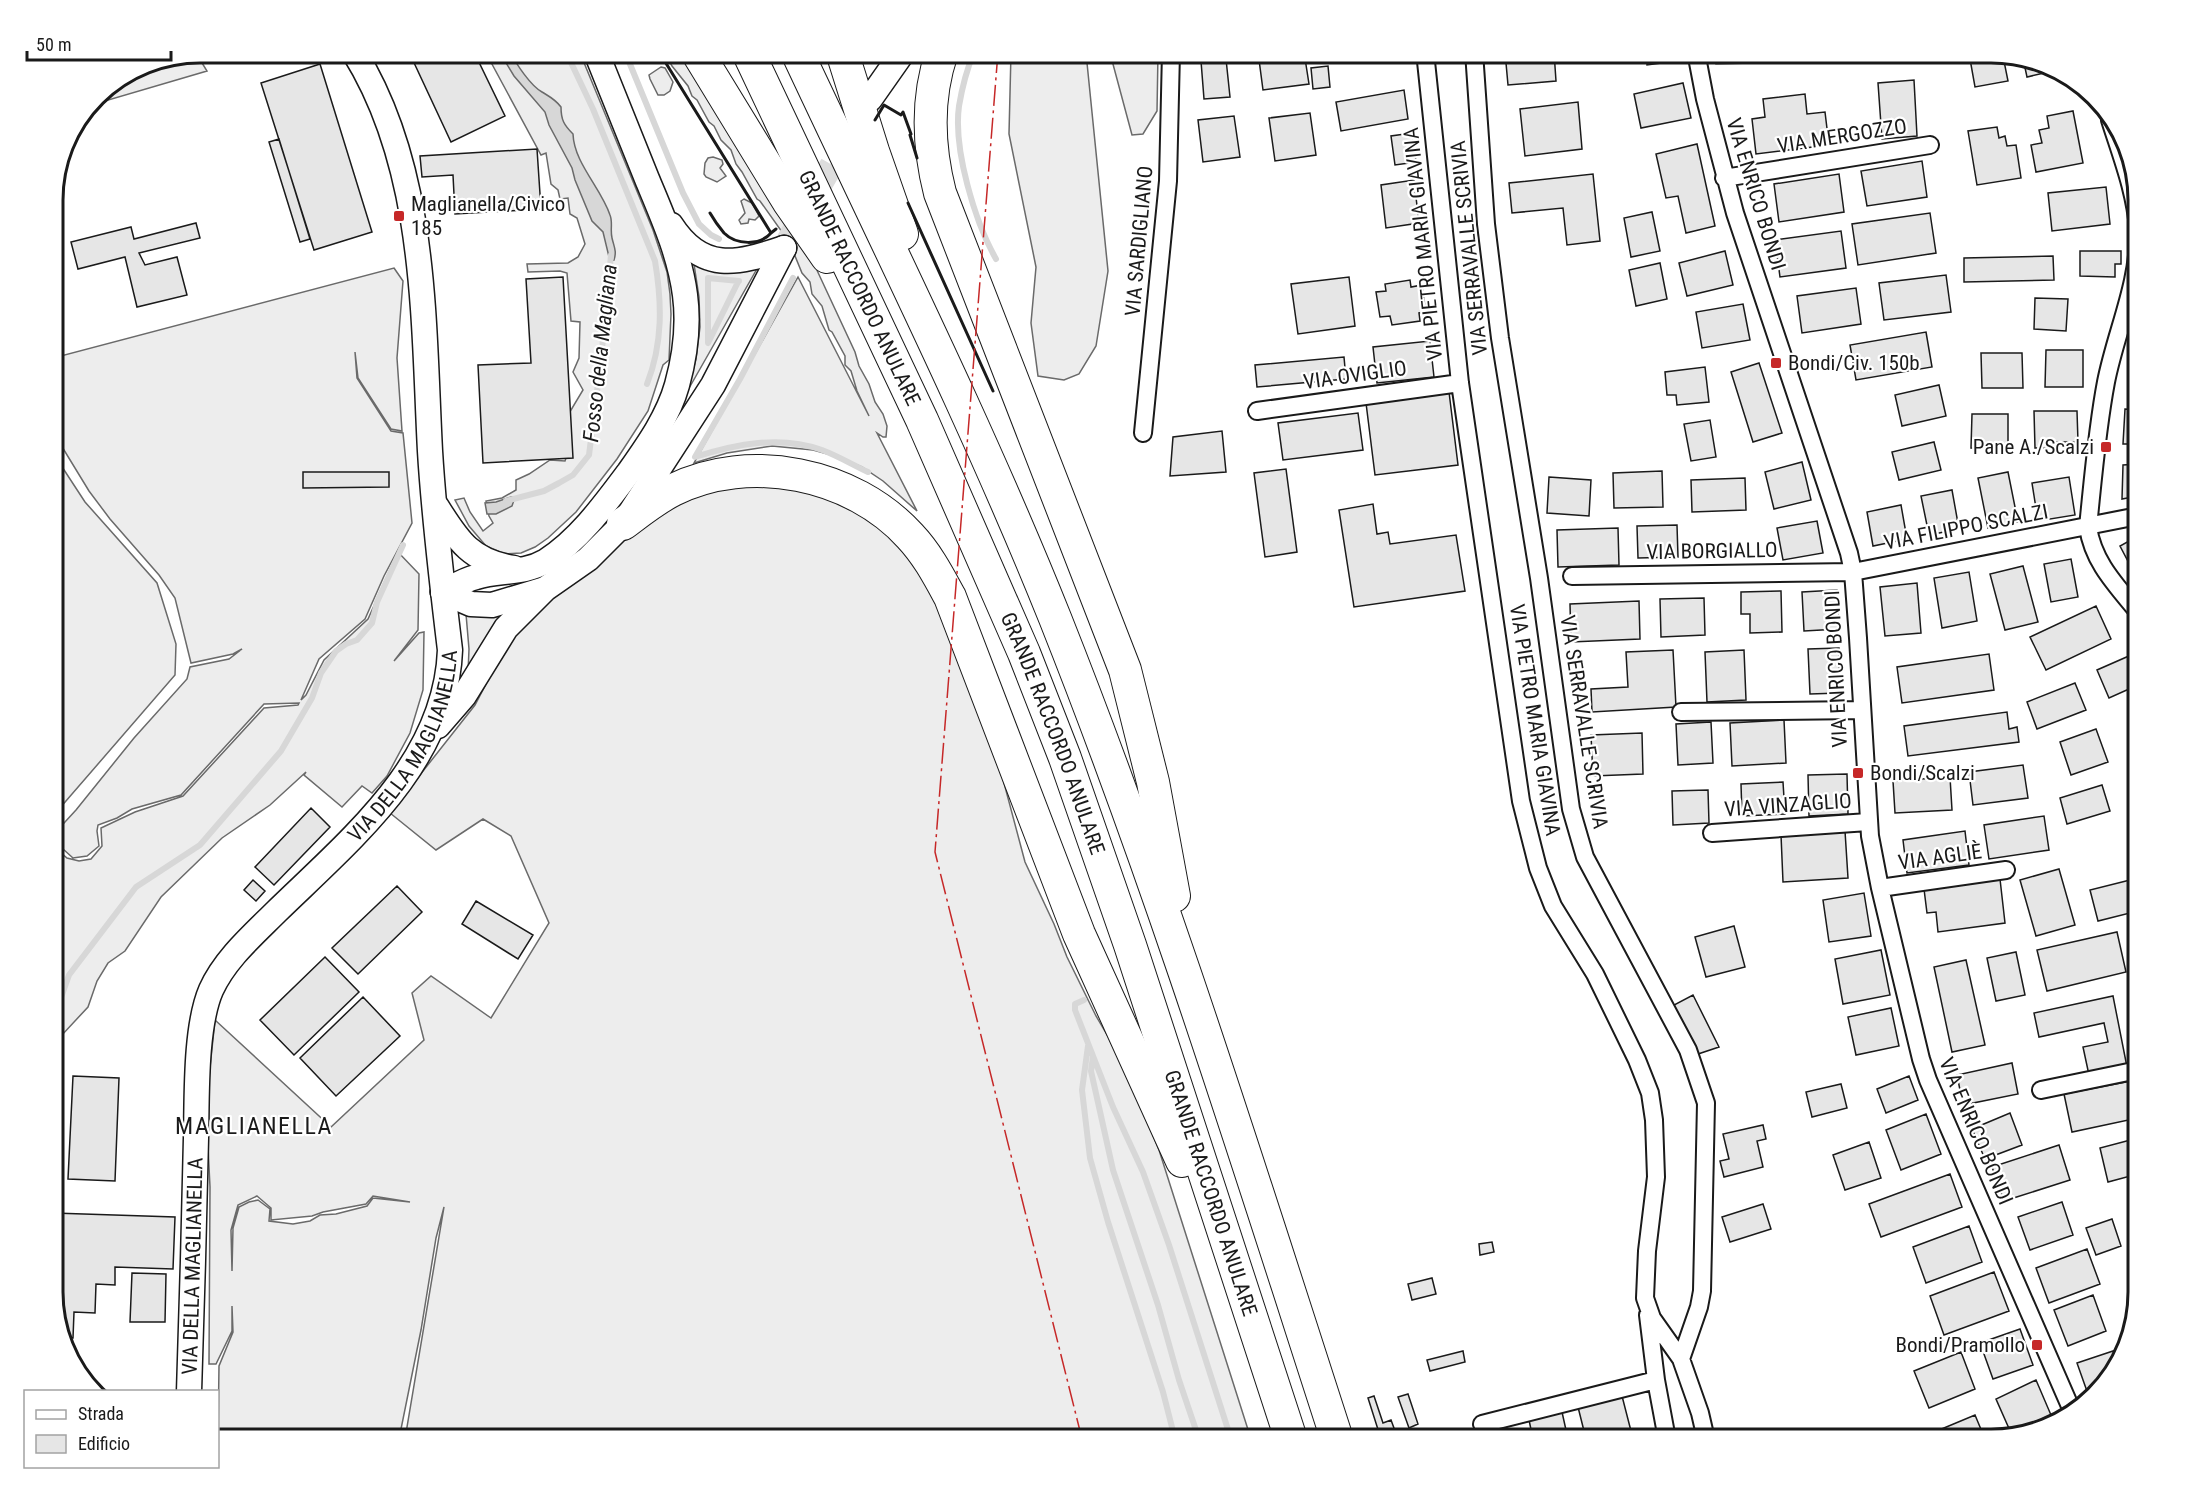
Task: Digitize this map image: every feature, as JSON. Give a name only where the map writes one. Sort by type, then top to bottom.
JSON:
[{"type":"highway","points":[[704,63],[788,201],[880,332]]},
{"type":"highway","name":"GRANDE RACCORDO ANULARE","points":[[753,63],[922,420],[1002,598],[1065,758],[1130,945],[1287,1429]]},
{"type":"highway","name":"GRANDE RACCORDO ANULARE","points":[[802,63],[947,369],[1054,614],[1109,757],[1191,988],[1333,1429]]},
{"type":"highway","points":[[845,63],[947,369]]},
{"type":"highway","points":[[939,63],[930,118],[931,151],[938,184],[947,216],[1125,670],[1153,782],[1191,988]]},
{"type":"highway","points":[[623,525],[651,503],[687,484],[734,473],[767,471],[803,476],[839,487],[886,514],[909,534],[930,560],[950,597],[1060,888],[1088,955],[1188,1174],[1224,1233]]},
{"type":"main road","name":"VIA DELLA MAGLIANELLA","points":[[189,1390],[197,1093],[202,1019],[209,995],[220,974],[245,942],[380,807],[411,766],[427,739],[441,704],[449,667],[450,651],[434,501],[415,223],[409,194],[386,120],[359,63]]},
{"type":"main road","points":[[443,592],[476,577],[529,569],[552,557],[572,540],[599,512],[644,450],[674,393],[683,361],[686,333],[685,294],[679,267],[658,204],[600,63]]},
{"type":"main road","points":[[882,63],[870,99],[895,63]]},
{"type":"main road","points":[[427,739],[464,696],[506,628],[544,589],[588,560],[623,525],[713,385],[784,248],[746,260],[710,258],[681,242],[658,204]]},
{"type":"main road","points":[[434,501],[450,530],[465,547],[493,563],[529,569]]},
{"type":"main road","points":[[443,592],[471,604],[492,605],[544,589]]},
{"type":"street","name":"VIA SARDIGLIANO","points":[[1143,433],[1168,181],[1171,63]]},
{"type":"street","name":"VIA PIETRO MARIA GIAVINA","points":[[1426,63],[1460,383],[1521,801],[1538,868],[1553,906],[1595,974],[1637,1060],[1650,1093],[1654,1120],[1656,1177],[1647,1251],[1645,1298],[1665,1429]]},
{"type":"street","name":"VIA SERRAVALLE SCRIVIA","points":[[1475,63],[1486,224],[1500,338],[1539,578],[1571,809],[1585,857],[1688,1050],[1706,1103],[1702,1291],[1700,1307],[1681,1359]]},
{"type":"street","name":"VIA ENRICO BONDI","points":[[1698,63],[1724,178],[1843,531],[1853,572],[1868,822],[1880,888],[1921,1059],[1928,1080],[2069,1405]]},
{"type":"street","name":"VIA MERGOZZO","points":[[1724,178],[1930,145]]},
{"type":"street","points":[[2128,294],[2106,382],[2088,527],[2092,547],[2102,567],[2128,599]]},
{"type":"street","name":"VIA OVIGLIO","points":[[1257,411],[1460,383]]},
{"type":"street","name":"VIA FILIPPO SCALZI","points":[[1853,572],[2128,518]]},
{"type":"street","name":"VIA BORGIALLO","points":[[1572,576],[1853,572]]},
{"type":"street","points":[[1682,712],[1861,710]]},
{"type":"street","name":"VIA VINZAGLIO","points":[[1712,833],[1868,822]]},
{"type":"street","name":"VIA AGLIÈ","points":[[1880,888],[2006,870]]},
{"type":"street","points":[[2041,1090],[2128,1072]]},
{"type":"street","points":[[1647,1308],[1681,1359],[1704,1429]]},
{"type":"street","points":[[1482,1424],[1656,1380]]},
{"type":"shaded area","points":[[202,63],[207,71],[105,101],[131,81],[164,68]]},
{"type":"shaded area","points":[[491,63],[584,63],[653,230],[667,272],[671,314],[669,360],[663,365],[648,411],[617,459],[576,512],[535,547],[521,553],[505,554],[486,546],[469,526],[455,500],[464,498],[483,531],[493,523],[486,501],[502,498],[516,490],[516,480],[550,460],[565,461],[567,455],[565,420],[583,390],[573,372],[579,358],[580,322],[571,321],[567,273],[560,271],[528,272],[527,264],[568,263],[578,257],[585,244],[577,218],[570,214],[568,198],[560,199],[558,190],[551,184],[546,153],[541,155]]},
{"type":"shaded area","points":[[506,63],[517,63],[533,85],[561,107],[562,119],[573,134],[578,155],[610,215],[614,260],[610,261],[603,232],[592,221],[572,168],[549,125],[545,112],[514,76]]},
{"type":"shaded area","points":[[670,63],[687,63],[815,266],[855,352],[875,402],[883,414],[887,426],[886,437],[877,433],[917,511],[883,481],[862,467],[813,450],[772,446],[727,453],[694,463],[798,277],[869,416],[857,391],[851,371],[845,365],[845,356],[829,330],[822,306],[812,294],[810,282],[802,273],[786,234],[782,232],[757,199],[736,164],[731,150],[721,140],[697,100],[692,96],[688,86]]},
{"type":"shaded area","points":[[1011,63],[1087,63],[1108,271],[1096,346],[1079,374],[1064,380],[1038,376],[1031,323],[1036,267],[1009,134]]},
{"type":"shaded area","points":[[1113,63],[1158,63],[1157,111],[1143,134],[1132,135]]},
{"type":"shaded area","points":[[661,67],[665,68],[673,82],[670,91],[664,95],[658,95],[649,75]]},
{"type":"shaded area","points":[[708,158],[722,160],[723,164],[720,168],[726,176],[717,182],[704,174],[705,163]]},
{"type":"shaded area","points":[[744,199],[752,203],[759,216],[755,220],[749,219],[748,223],[741,224],[739,220],[745,213],[741,201]]},
{"type":"shaded area","points":[[694,264],[758,267],[688,390],[696,359],[700,327],[699,297]]},
{"type":"shaded area","points":[[394,268],[403,281],[397,358],[402,431],[391,429],[358,378],[355,352],[357,378],[391,431],[403,433],[412,523],[384,576],[365,619],[319,659],[301,700],[306,695],[324,660],[368,619],[398,552],[419,574],[418,630],[394,661],[419,633],[424,632],[423,690],[410,733],[387,776],[372,793],[362,786],[342,807],[304,775],[306,772],[270,805],[222,838],[161,897],[125,951],[108,963],[97,981],[88,1007],[63,1034],[63,855],[79,861],[91,859],[102,846],[101,828],[135,812],[183,796],[264,708],[298,705],[299,703],[264,704],[181,795],[132,809],[98,825],[99,846],[87,856],[73,858],[63,849],[63,824],[134,738],[187,679],[190,667],[229,659],[242,649],[233,654],[191,663],[175,598],[159,575],[89,491],[63,448],[63,355]]},
{"type":"shaded area","points":[[63,468],[85,502],[157,583],[176,644],[175,675],[63,804]]},
{"type":"shaded area","points":[[733,482],[825,491],[856,510],[905,546],[940,607],[956,656],[996,753],[1025,862],[1067,957],[1096,1016],[1123,1062],[1159,1150],[1248,1429],[407,1429],[444,1207],[436,1238],[421,1330],[401,1429],[219,1429],[219,1366],[233,1332],[232,1306],[232,1331],[216,1364],[209,1364],[210,1187],[206,1106],[215,1020],[331,1127],[424,1040],[412,993],[431,976],[491,1018],[549,923],[511,836],[483,819],[436,850],[390,813],[475,705],[508,642],[548,602],[586,575],[645,518]],"holes":[[[257,1196],[271,1208],[271,1220],[312,1216],[366,1204],[373,1196],[410,1202],[373,1198],[367,1206],[336,1214],[320,1215],[310,1221],[293,1224],[269,1221],[270,1209],[258,1200],[249,1202],[239,1207],[233,1228],[232,1271],[231,1230],[238,1205]]]},
{"type":"shaded area","points":[[515,497],[512,506],[496,514],[487,514],[485,503]]},
{"type":"shaded area","points":[[508,608],[468,673],[469,649],[466,614]]},
{"type":"building","points":[[414,63],[479,63],[505,116],[451,142]]},
{"type":"building","points":[[1201,63],[1226,63],[1230,97],[1204,99]]},
{"type":"building","points":[[1259,63],[1306,63],[1309,84],[1263,90]]},
{"type":"building","points":[[1506,63],[1555,63],[1556,81],[1508,85]]},
{"type":"building","points":[[1971,63],[2005,64],[2008,81],[1975,87]]},
{"type":"building","points":[[320,64],[372,232],[314,250],[261,83]]},
{"type":"building","points":[[1328,66],[1330,87],[1313,89],[1311,68]]},
{"type":"building","points":[[2025,68],[2044,73],[2027,77]]},
{"type":"building","points":[[1914,80],[1917,136],[1882,139],[1878,83]]},
{"type":"building","points":[[1683,83],[1691,118],[1641,128],[1634,94]]},
{"type":"building","points":[[1404,90],[1408,119],[1341,131],[1336,102]]},
{"type":"building","points":[[1805,94],[1807,114],[1825,112],[1829,145],[1756,154],[1752,119],[1765,117],[1763,99]]},
{"type":"building","points":[[1578,102],[1582,149],[1525,156],[1520,109]]},
{"type":"building","points":[[2073,111],[2083,163],[2036,172],[2031,145],[2042,143],[2039,130],[2049,128],[2047,116]]},
{"type":"building","points":[[1310,113],[1316,155],[1275,161],[1269,118]]},
{"type":"building","points":[[1234,116],[1240,157],[1203,162],[1198,120]]},
{"type":"building","points":[[1997,127],[1999,138],[2005,136],[2007,146],[2016,145],[2021,178],[1977,185],[1968,131]]},
{"type":"building","points":[[1412,133],[1416,162],[1395,165],[1391,136]]},
{"type":"building","points":[[279,139],[310,239],[300,242],[269,142]]},
{"type":"building","points":[[1697,144],[1715,226],[1686,233],[1678,196],[1666,198],[1656,154]]},
{"type":"building","points":[[537,149],[541,209],[455,214],[453,175],[422,177],[420,156]]},
{"type":"building","points":[[1922,161],[1927,197],[1867,206],[1861,171]]},
{"type":"building","points":[[1593,174],[1600,241],[1567,245],[1563,208],[1512,213],[1509,183]]},
{"type":"building","points":[[1839,174],[1844,212],[1779,222],[1774,184]]},
{"type":"building","points":[[1414,180],[1419,223],[1386,228],[1381,185]]},
{"type":"building","points":[[2106,187],[2110,224],[2052,231],[2048,193]]},
{"type":"building","points":[[1652,212],[1660,251],[1631,257],[1624,218]]},
{"type":"building","points":[[1930,213],[1936,253],[1858,265],[1852,224]]},
{"type":"building","points":[[196,223],[200,238],[139,253],[145,265],[177,257],[187,295],[137,307],[125,257],[78,269],[71,242],[131,227],[134,239]]},
{"type":"building","points":[[1841,231],[1846,268],[1780,277],[1775,240]]},
{"type":"building","points":[[1725,251],[1733,285],[1687,296],[1679,263]]},
{"type":"building","points":[[2080,251],[2121,251],[2121,264],[2115,264],[2115,277],[2080,276]]},
{"type":"building","points":[[2053,256],[2054,280],[1964,282],[1964,258]]},
{"type":"building","points":[[1660,263],[1667,299],[1636,306],[1629,270]]},
{"type":"building","points":[[1946,275],[1951,312],[1884,320],[1879,283]]},
{"type":"building","points":[[563,277],[573,458],[483,463],[478,365],[531,363],[526,279]]},
{"type":"building","points":[[1349,277],[1355,326],[1298,334],[1291,284]]},
{"type":"building","points":[[1410,280],[1411,287],[1422,285],[1426,312],[1419,313],[1420,321],[1392,325],[1390,316],[1380,317],[1376,292],[1386,291],[1385,284]]},
{"type":"building","points":[[1856,288],[1861,324],[1802,333],[1797,296]]},
{"type":"building","points":[[2035,298],[2068,299],[2066,331],[2034,329]]},
{"type":"building","points":[[1743,304],[1750,340],[1702,348],[1696,312]]},
{"type":"building","points":[[1926,332],[1932,367],[1856,380],[1850,345]]},
{"type":"building","points":[[1430,341],[1434,377],[1377,383],[1373,347]]},
{"type":"building","points":[[2046,350],[2083,350],[2083,387],[2045,387]]},
{"type":"building","points":[[1981,353],[2022,353],[2023,388],[1982,388]]},
{"type":"building","points":[[1344,357],[1346,379],[1257,387],[1255,365]]},
{"type":"building","points":[[1759,363],[1782,433],[1753,442],[1731,372]]},
{"type":"building","points":[[1705,367],[1709,402],[1677,405],[1676,395],[1667,395],[1665,372]]},
{"type":"building","points":[[1939,385],[1946,416],[1902,426],[1895,395]]},
{"type":"building","points":[[1449,392],[1458,465],[1375,475],[1366,403]]},
{"type":"building","points":[[2125,409],[2128,409],[2128,444],[2123,444]]},
{"type":"building","points":[[2034,411],[2077,411],[2078,442],[2055,442],[2055,448],[2035,448]]},
{"type":"building","points":[[1358,413],[1363,450],[1283,460],[1278,423]]},
{"type":"building","points":[[1972,414],[2008,414],[2008,449],[1971,448]]},
{"type":"building","points":[[1710,420],[1716,457],[1691,461],[1684,424]]},
{"type":"building","points":[[1222,431],[1226,472],[1170,476],[1173,437]]},
{"type":"building","points":[[1934,442],[1941,470],[1899,480],[1892,452]]},
{"type":"building","points":[[1802,462],[1811,500],[1774,509],[1765,472]]},
{"type":"building","points":[[2123,465],[2128,465],[2128,498],[2122,499]]},
{"type":"building","points":[[1286,469],[1297,552],[1265,557],[1254,473]]},
{"type":"building","points":[[1662,471],[1663,507],[1614,508],[1613,473]]},
{"type":"building","points":[[303,472],[389,472],[389,487],[303,488]]},
{"type":"building","points":[[2008,472],[2018,522],[1988,528],[1978,478]]},
{"type":"building","points":[[1549,477],[1591,480],[1589,516],[1547,513]]},
{"type":"building","points":[[2069,477],[2075,515],[2038,521],[2032,483]]},
{"type":"building","points":[[1745,478],[1746,510],[1692,512],[1691,480]]},
{"type":"building","points":[[1952,490],[1959,529],[1929,535],[1921,496]]},
{"type":"building","points":[[1373,504],[1377,534],[1388,532],[1390,544],[1456,535],[1465,591],[1354,607],[1339,510]]},
{"type":"building","points":[[1901,505],[1907,539],[1873,546],[1867,512]]},
{"type":"building","points":[[1817,521],[1823,553],[1783,560],[1777,528]]},
{"type":"building","points":[[1677,525],[1678,557],[1638,558],[1637,526]]},
{"type":"building","points":[[1618,528],[1619,565],[1558,567],[1557,530]]},
{"type":"building","points":[[2128,542],[2128,561],[2120,546]]},
{"type":"building","points":[[2071,559],[2078,597],[2051,602],[2044,564]]},
{"type":"building","points":[[2023,566],[2038,622],[2005,630],[1990,574]]},
{"type":"building","points":[[1969,572],[1977,621],[1942,628],[1934,578]]},
{"type":"building","points":[[1917,583],[1921,633],[1885,636],[1880,587]]},
{"type":"building","points":[[1837,590],[1839,629],[1804,631],[1802,592]]},
{"type":"building","points":[[1781,591],[1782,632],[1750,633],[1750,614],[1741,614],[1741,592]]},
{"type":"building","points":[[1704,598],[1705,635],[1661,637],[1660,599]]},
{"type":"building","points":[[1639,601],[1640,639],[1571,642],[1570,604]]},
{"type":"building","points":[[2096,606],[2111,639],[2046,670],[2030,637]]},
{"type":"building","points":[[1839,648],[1840,693],[1810,694],[1808,649]]},
{"type":"building","points":[[1673,650],[1676,707],[1592,712],[1591,689],[1628,687],[1626,652]]},
{"type":"building","points":[[1744,650],[1746,700],[1707,702],[1705,652]]},
{"type":"building","points":[[1989,654],[1994,690],[1902,703],[1897,667]]},
{"type":"building","points":[[2128,656],[2128,689],[2109,698],[2097,670]]},
{"type":"building","points":[[2075,683],[2086,710],[2037,729],[2027,702]]},
{"type":"building","points":[[2007,712],[2009,729],[2017,727],[2019,742],[1908,756],[1904,726]]},
{"type":"building","points":[[1784,720],[1786,763],[1732,766],[1730,723]]},
{"type":"building","points":[[1711,722],[1713,763],[1678,765],[1676,724]]},
{"type":"building","points":[[2096,729],[2108,762],[2071,775],[2060,742]]},
{"type":"building","points":[[1642,733],[1643,774],[1593,776],[1591,735]]},
{"type":"building","points":[[2023,765],[2028,798],[1973,805],[1969,772]]},
{"type":"building","points":[[1847,774],[1848,814],[1809,816],[1808,775]]},
{"type":"building","points":[[1950,777],[1952,810],[1895,813],[1893,781]]},
{"type":"building","points":[[1783,782],[1785,814],[1742,816],[1741,784]]},
{"type":"building","points":[[2102,785],[2110,811],[2067,824],[2060,798]]},
{"type":"building","points":[[1708,790],[1709,823],[1673,825],[1672,791]]},
{"type":"building","points":[[311,808],[330,827],[274,885],[255,867]]},
{"type":"building","points":[[2044,816],[2049,850],[1989,859],[1984,825]]},
{"type":"building","points":[[1845,831],[1848,878],[1783,882],[1781,835]]},
{"type":"building","points":[[1965,831],[1969,865],[1907,873],[1903,840]]},
{"type":"building","points":[[2059,869],[2075,925],[2036,936],[2020,880]]},
{"type":"building","points":[[2000,879],[2005,923],[1938,932],[1936,912],[1927,913],[1924,889]]},
{"type":"building","points":[[253,880],[265,891],[256,901],[244,890]]},
{"type":"building","points":[[2128,880],[2128,914],[2098,921],[2090,890]]},
{"type":"building","points":[[397,886],[422,912],[358,974],[332,948]]},
{"type":"building","points":[[1864,893],[1871,936],[1829,942],[1823,900]]},
{"type":"building","points":[[476,901],[533,935],[518,959],[462,924]]},
{"type":"building","points":[[1734,926],[1745,967],[1706,977],[1695,937]]},
{"type":"building","points":[[2117,932],[2126,972],[2047,991],[2037,950]]},
{"type":"building","points":[[1881,950],[1890,995],[1843,1004],[1835,959]]},
{"type":"building","points":[[2016,952],[2025,995],[1996,1001],[1987,958]]},
{"type":"building","points":[[325,957],[359,992],[294,1055],[260,1020]]},
{"type":"building","points":[[1966,960],[1985,1045],[1952,1052],[1934,967]]},
{"type":"building","points":[[1693,995],[1719,1047],[1698,1054],[1674,1005]]},
{"type":"building","points":[[2113,996],[2127,1067],[2089,1075],[2083,1047],[2108,1042],[2104,1023],[2039,1037],[2034,1013]]},
{"type":"building","points":[[363,997],[400,1036],[336,1096],[300,1058]]},
{"type":"building","points":[[1891,1008],[1899,1046],[1856,1055],[1848,1017]]},
{"type":"building","points":[[2012,1063],[2018,1094],[1963,1105],[1957,1075]]},
{"type":"building","points":[[73,1076],[119,1078],[115,1181],[68,1179]]},
{"type":"building","points":[[1909,1076],[1918,1100],[1886,1113],[1877,1089]]},
{"type":"building","points":[[2128,1082],[2128,1120],[2072,1132],[2064,1094]]},
{"type":"building","points":[[1841,1084],[1847,1108],[1812,1117],[1806,1092]]},
{"type":"building","points":[[2010,1113],[2022,1145],[1985,1159],[1972,1129]]},
{"type":"building","points":[[1926,1114],[1941,1154],[1901,1170],[1886,1130]]},
{"type":"building","points":[[1763,1125],[1766,1139],[1757,1141],[1763,1167],[1724,1177],[1720,1161],[1729,1159],[1723,1134]]},
{"type":"building","points":[[2128,1141],[2128,1177],[2108,1182],[2100,1148]]},
{"type":"building","points":[[1869,1142],[1881,1178],[1845,1190],[1833,1155]]},
{"type":"building","points":[[2059,1145],[2070,1180],[2004,1201],[1992,1167]]},
{"type":"building","points":[[1950,1174],[1962,1207],[1881,1237],[1869,1204]]},
{"type":"building","points":[[2062,1202],[2073,1235],[2030,1250],[2018,1217]]},
{"type":"building","points":[[1763,1204],[1771,1229],[1730,1242],[1722,1217]]},
{"type":"building","points":[[63,1213],[175,1217],[173,1269],[115,1267],[115,1285],[96,1284],[95,1313],[74,1312],[73,1338],[70,1336],[63,1301]]},
{"type":"building","points":[[2112,1219],[2121,1246],[2096,1255],[2086,1228]]},
{"type":"building","points":[[1969,1226],[1982,1262],[1926,1283],[1913,1247]]},
{"type":"building","points":[[1492,1242],[1494,1252],[1480,1255],[1479,1244]]},
{"type":"building","points":[[2087,1249],[2100,1284],[2049,1303],[2036,1268]]},
{"type":"building","points":[[1994,1272],[2009,1311],[1944,1335],[1930,1296]]},
{"type":"building","points":[[132,1273],[166,1274],[165,1322],[130,1322]]},
{"type":"building","points":[[1432,1278],[1436,1294],[1412,1300],[1408,1284]]},
{"type":"building","points":[[2093,1295],[2106,1331],[2068,1346],[2054,1310]]},
{"type":"building","points":[[2020,1329],[2033,1365],[1993,1379],[1980,1343]]},
{"type":"building","points":[[2115,1350],[2105,1368],[2087,1390],[2077,1363]]},
{"type":"building","points":[[1463,1351],[1465,1362],[1430,1371],[1427,1360]]},
{"type":"building","points":[[1961,1352],[1975,1389],[1929,1408],[1914,1371]]},
{"type":"building","points":[[2036,1380],[2051,1415],[2009,1428],[1996,1399]]},
{"type":"building","points":[[1408,1394],[1418,1424],[1409,1428],[1398,1397]]},
{"type":"building","points":[[1374,1396],[1383,1423],[1391,1420],[1394,1429],[1378,1429],[1368,1398]]},
{"type":"building","points":[[1622,1396],[1630,1429],[1584,1429],[1578,1407]]},
{"type":"building","points":[[1562,1412],[1566,1429],[1531,1429],[1529,1420]]},
{"type":"building","points":[[1975,1415],[1981,1429],[1942,1429]]},
{"type":"waterway","points":[[571,63],[593,109],[655,261],[660,323],[656,353],[647,384]]},
{"type":"waterway","points":[[630,63],[683,193],[699,224],[719,239]]},
{"type":"waterway","points":[[970,63],[959,106],[959,143],[973,206],[996,259]]},
{"type":"waterway","name":"Fosso della Magliana","points":[[506,501],[544,491],[559,483],[573,475],[589,455],[611,255]]},
{"type":"waterway","points":[[738,282],[708,343],[708,278],[739,281]]},
{"type":"waterway","points":[[793,278],[740,379],[695,457],[742,445],[790,443],[822,450],[868,472]]},
{"type":"waterway","name":"Fosso della Magliana","points":[[63,992],[69,975],[136,887],[200,845],[281,751],[312,698],[321,673],[336,651],[357,640],[372,623],[377,602],[403,545]]},
{"type":"waterway","points":[[1084,1000],[1075,1004],[1075,1010],[1113,1107],[1143,1172],[1169,1245],[1228,1429]]},
{"type":"waterway","points":[[1088,1046],[1082,1090],[1090,1158],[1172,1429]]},
{"type":"waterway","points":[[1093,1057],[1091,1071],[1113,1170],[1158,1305],[1196,1429]]},
{"type":"tunnel","points":[[784,248],[849,135]]},
{"type":"wall","points":[[666,63],[771,233],[776,229]]},
{"type":"wall","points":[[875,120],[884,105],[901,115],[903,112],[911,134]]},
{"type":"wall","points":[[910,135],[917,158]]},
{"type":"wall","points":[[908,203],[993,391]]},
{"type":"wall","points":[[710,213],[724,233],[741,242],[761,240],[771,233]]},
{"type":"power","points":[[997,63],[935,852],[1079,1429]]},
{"type":"place","name":"Maglianella/Civico 185","points":[[399,216]]},
{"type":"place","name":"Bondi/Civ. 150b","points":[[1776,363]]},
{"type":"place","name":"Pane A./Scalzi","points":[[2106,447]]},
{"type":"place","name":"Bondi/Scalzi","points":[[1858,773]]},
{"type":"place","name":"Bondi/Pramollo","points":[[2037,1345]]},
{"type":"district","name":"MAGLIANELLA","points":[[254,1126]]}]
